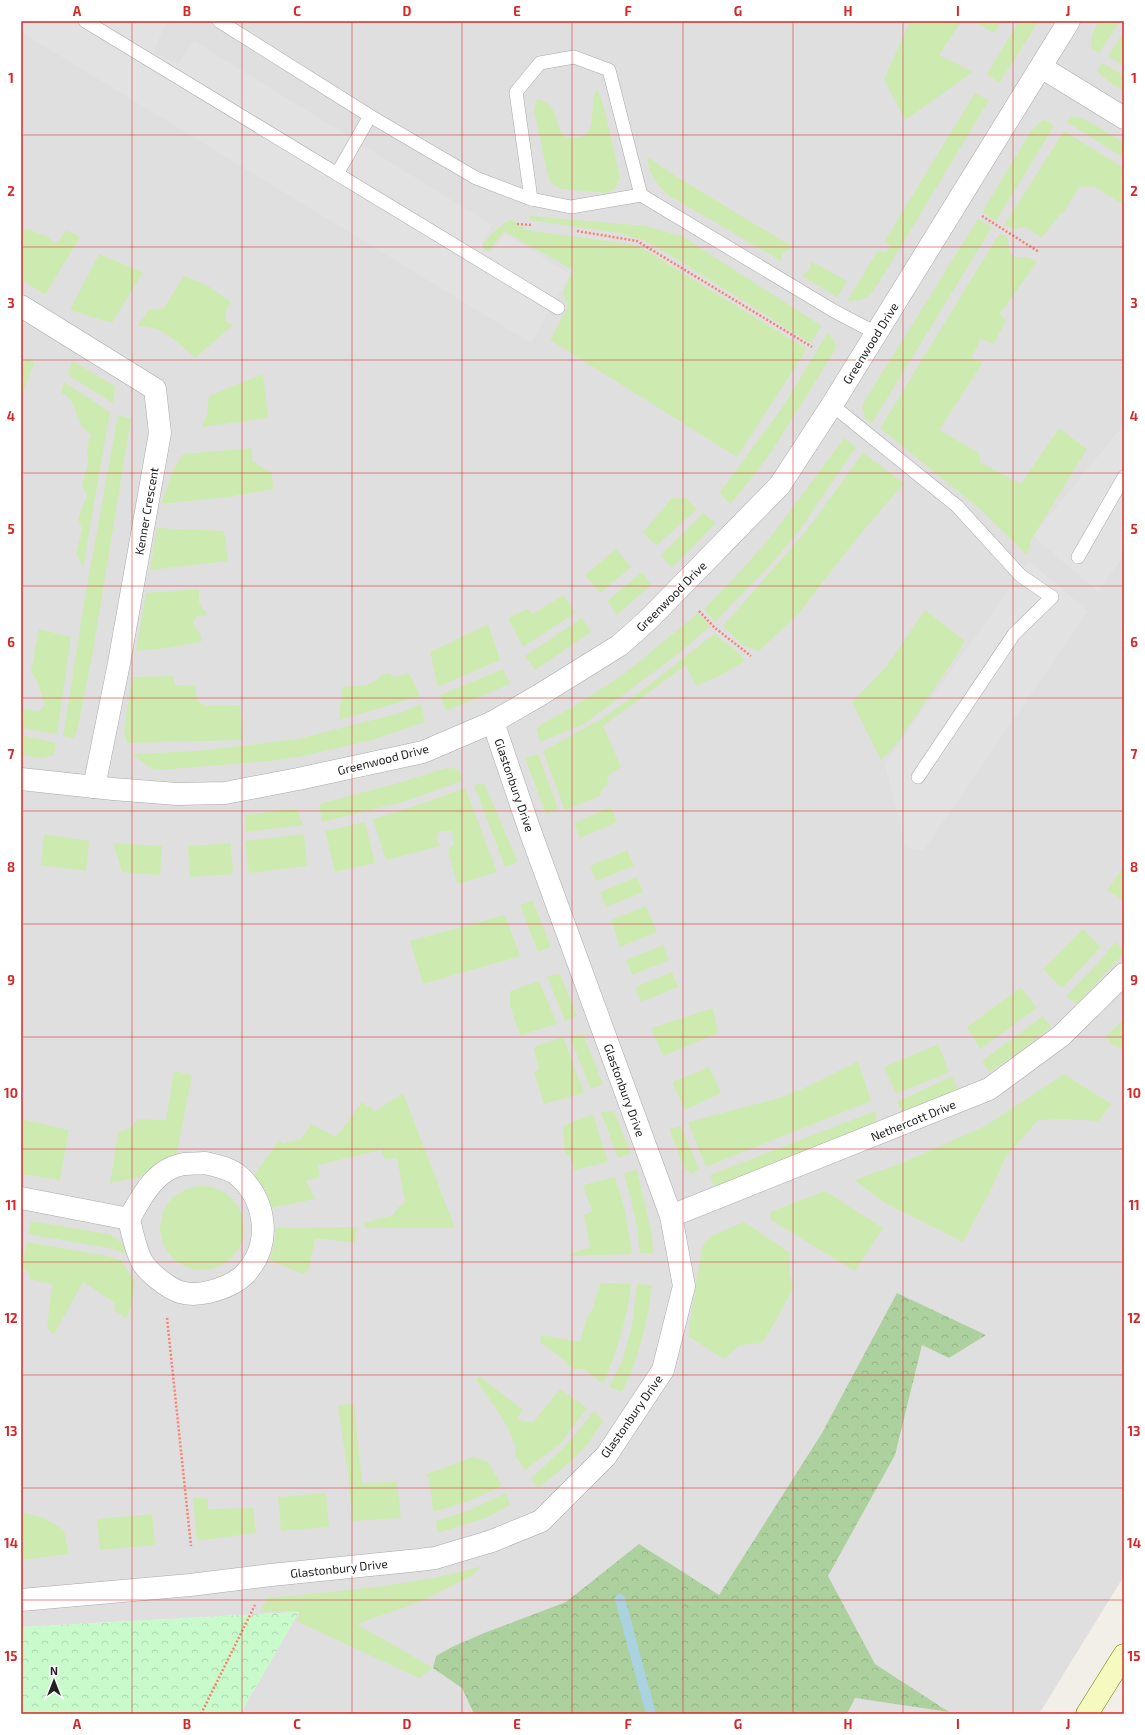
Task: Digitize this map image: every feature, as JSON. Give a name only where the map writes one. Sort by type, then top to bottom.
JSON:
[{"type":"main road","points":[[1087,1714],[1124,1655]]},
{"type":"street","name":"Greenwood Drive","points":[[21,779],[177,794],[225,793],[423,752],[493,722],[620,645],[649,619],[780,486],[832,405],[1069,21]]},
{"type":"street","points":[[1041,67],[1124,118]]},
{"type":"street","name":"Kenner Crescent","points":[[21,306],[155,389],[160,433],[119,663],[94,787]]},
{"type":"street","name":"Glastonbury Drive","points":[[21,1600],[190,1585],[435,1558],[492,1541],[541,1521],[606,1456],[663,1370],[684,1286],[671,1216],[554,896],[493,722]]},
{"type":"street","name":"Nethercott Drive","points":[[671,1216],[989,1089],[1061,1036],[1124,974]]},
{"type":"street","points":[[206,1163],[228,1169],[238,1176],[254,1193],[262,1214],[262,1244],[252,1265],[244,1275],[225,1288],[200,1293],[180,1292],[156,1278],[142,1261],[134,1240],[129,1219],[145,1189],[162,1173],[183,1164],[206,1163]]},
{"type":"street","points":[[21,1198],[129,1219]]},
{"type":"lane","points":[[85,21],[558,308]]},
{"type":"lane","points":[[219,21],[370,116],[476,178],[531,199],[571,207],[641,195],[834,311],[876,333]]},
{"type":"lane","points":[[531,199],[516,92],[540,63],[574,57],[609,70],[641,195]]},
{"type":"lane","points":[[337,174],[370,116]]},
{"type":"lane","points":[[832,405],[957,506],[1021,576],[1052,597],[1014,634],[918,777]]},
{"type":"lane","points":[[1078,557],[1124,477]]},
{"type":"path","points":[[982,216],[1039,252]]},
{"type":"path","points":[[517,224],[539,226]]},
{"type":"path","points":[[576,231],[637,241],[812,347]]},
{"type":"path","points":[[699,611],[715,628],[751,656]]},
{"type":"path","points":[[167,1311],[191,1546]]},
{"type":"path","points":[[201,1714],[271,1575]]},
{"type":"shaded area","points":[[21,21],[1124,21],[1124,1576],[1039,1714],[240,1714],[299,1612],[21,1627]]},
{"type":"shaded area","points":[[21,21],[163,21],[166,23],[153,52],[178,64],[194,41],[492,225],[482,241],[483,252],[492,252],[505,234],[570,274],[531,343],[21,32]]},
{"type":"shaded area","points":[[1124,424],[1124,555],[1098,592],[1033,536]]},
{"type":"shaded area","points":[[1029,561],[1088,611],[923,851],[905,847],[885,764]]},
{"type":"green space","points":[[910,21],[962,21],[939,55],[973,72],[905,120],[884,79]]},
{"type":"green space","points":[[972,21],[1001,21],[994,33]]},
{"type":"green space","points":[[1019,21],[1039,21],[999,83],[987,74]]},
{"type":"green space","points":[[1099,21],[1120,21],[1099,53],[1092,49],[1091,42]]},
{"type":"green space","points":[[1124,31],[1124,66],[1108,56]]},
{"type":"green space","points":[[1102,63],[1124,75],[1124,92],[1109,82],[1097,71]]},
{"type":"green space","points":[[597,89],[604,107],[620,178],[615,189],[606,193],[561,189],[551,183],[547,172],[534,110],[537,99],[546,102],[552,108],[559,129],[563,134],[568,138],[576,138],[584,136],[591,125],[594,95]]},
{"type":"green space","points":[[975,93],[989,100],[886,271],[870,295],[861,300],[847,301],[877,252],[886,252],[891,245],[884,242]]},
{"type":"green space","points":[[1071,116],[1083,118],[1124,143],[1124,158],[1067,122]]},
{"type":"green space","points":[[1043,120],[1048,121],[1054,126],[996,221],[982,212],[1031,131]]},
{"type":"green space","points":[[1064,131],[1124,168],[1124,205],[1093,186],[1079,187],[1064,212],[1060,214],[1042,238],[1026,227],[1014,229],[1004,225]]},
{"type":"green space","points":[[648,157],[669,172],[793,247],[782,254],[781,261],[668,195],[660,187],[651,173]]},
{"type":"green space","points":[[530,216],[646,226],[682,236],[822,326],[810,343],[675,258],[643,240],[619,233],[529,220]]},
{"type":"green space","points":[[511,219],[526,230],[637,245],[807,349],[737,457],[550,340],[568,307],[563,293],[573,270],[504,231],[489,251],[484,250],[483,244],[486,240],[503,224]]},
{"type":"green space","points":[[978,219],[992,227],[872,423],[865,418],[862,405]]},
{"type":"green space","points":[[30,229],[37,234],[46,235],[53,243],[59,241],[66,230],[80,237],[45,295],[21,279],[21,231]]},
{"type":"green space","points":[[999,234],[1007,237],[1010,253],[1015,257],[1027,257],[1037,262],[1000,314],[1006,320],[994,344],[981,339],[971,358],[983,362],[939,430],[979,453],[980,462],[1021,484],[1059,428],[1087,449],[1031,540],[1027,555],[982,511],[880,428]]},
{"type":"green space","points":[[99,254],[143,272],[112,323],[70,310]]},
{"type":"green space","points":[[811,261],[847,281],[837,297],[802,276],[810,268]]},
{"type":"green space","points":[[184,276],[208,286],[231,302],[225,312],[226,322],[233,325],[195,358],[176,341],[162,332],[147,327],[137,326],[149,310],[164,308]]},
{"type":"green space","points":[[828,332],[836,345],[835,350],[770,454],[731,504],[719,493],[784,405]]},
{"type":"green space","points":[[26,358],[34,363],[21,398],[21,371]]},
{"type":"green space","points":[[72,361],[115,386],[113,403],[68,375]]},
{"type":"green space","points":[[263,374],[268,418],[202,427],[207,414],[209,396]]},
{"type":"green space","points":[[64,382],[110,412],[83,567],[76,553],[82,529],[78,519],[87,495],[82,486],[88,463],[87,447],[91,434],[82,427],[72,402],[61,392]]},
{"type":"green space","points":[[118,415],[131,419],[92,657],[77,731],[74,738],[63,736],[86,591]]},
{"type":"green space","points":[[844,438],[856,447],[800,530],[771,564],[715,622],[704,609],[749,562],[776,530]]},
{"type":"green space","points":[[252,448],[252,461],[272,473],[273,489],[228,497],[161,504],[173,470],[183,454]]},
{"type":"green space","points":[[863,453],[904,483],[857,538],[799,613],[758,652],[755,649],[744,646],[723,626],[806,531]]},
{"type":"green space","points":[[672,498],[686,498],[697,509],[656,546],[643,532]]},
{"type":"green space","points":[[703,513],[716,523],[672,568],[661,555]]},
{"type":"green space","points":[[157,528],[224,531],[228,561],[150,570]]},
{"type":"green space","points":[[616,549],[631,567],[600,593],[585,575]]},
{"type":"green space","points":[[642,572],[651,585],[617,615],[607,601]]},
{"type":"green space","points":[[199,589],[199,603],[207,615],[197,616],[193,622],[198,632],[202,636],[201,642],[136,651],[146,593]]},
{"type":"green space","points":[[563,595],[575,613],[523,647],[508,618],[527,609],[533,614]]},
{"type":"green space","points":[[925,610],[965,641],[896,745],[881,760],[852,702],[886,667]]},
{"type":"green space","points":[[698,613],[710,626],[679,653],[584,724],[540,742],[536,729],[624,674]]},
{"type":"green space","points":[[582,618],[591,632],[535,670],[525,656]]},
{"type":"green space","points":[[488,624],[500,660],[438,687],[430,652]]},
{"type":"green space","points":[[39,629],[71,637],[57,734],[21,728],[21,708],[39,712],[45,705],[37,681],[31,671]]},
{"type":"green space","points":[[714,634],[737,651],[745,661],[723,674],[696,686],[686,665],[603,726],[621,767],[607,776],[609,782],[602,789],[600,796],[565,810],[543,751],[601,719],[644,689]]},
{"type":"green space","points":[[503,669],[510,684],[446,711],[440,695]]},
{"type":"green space","points":[[389,673],[394,677],[409,673],[420,696],[339,720],[342,687],[359,686],[371,683],[382,675]]},
{"type":"green space","points":[[173,676],[175,685],[195,686],[197,700],[205,706],[240,705],[242,740],[127,743],[124,730],[132,677]]},
{"type":"green space","points":[[421,704],[425,722],[372,740],[298,757],[161,770],[149,768],[133,754],[197,751],[298,739],[400,713]]},
{"type":"green space","points":[[21,735],[56,743],[54,755],[40,758],[21,755]]},
{"type":"green space","points":[[538,754],[558,809],[546,814],[525,758]]},
{"type":"green space","points":[[447,768],[459,769],[462,781],[403,802],[322,822],[319,804],[391,785]]},
{"type":"green space","points":[[484,783],[518,862],[505,867],[474,785]]},
{"type":"green space","points":[[465,788],[497,872],[457,884],[448,850],[454,844],[452,831],[439,831],[436,838],[440,846],[386,860],[373,819]]},
{"type":"green space","points":[[611,807],[617,822],[580,838],[574,823]]},
{"type":"green space","points":[[296,808],[303,825],[246,832],[245,815]]},
{"type":"green space","points":[[365,822],[375,863],[335,872],[325,831]]},
{"type":"green space","points":[[44,834],[89,841],[86,871],[41,865]]},
{"type":"green space","points":[[304,834],[307,866],[249,873],[245,841]]},
{"type":"green space","points":[[113,843],[162,846],[160,875],[122,872]]},
{"type":"green space","points":[[231,843],[233,874],[190,877],[188,846]]},
{"type":"green space","points":[[627,850],[634,866],[596,881],[590,866]]},
{"type":"green space","points":[[1124,866],[1124,901],[1107,890]]},
{"type":"green space","points":[[637,877],[643,892],[606,907],[600,892]]},
{"type":"green space","points":[[533,901],[551,947],[538,952],[520,905]]},
{"type":"green space","points":[[646,906],[657,932],[620,947],[611,920]]},
{"type":"green space","points":[[505,915],[520,956],[423,984],[410,941]]},
{"type":"green space","points":[[1083,929],[1101,947],[1062,988],[1043,969]]},
{"type":"green space","points":[[1115,942],[1124,950],[1124,953],[1077,1004],[1066,996],[1097,964]]},
{"type":"green space","points":[[663,945],[669,960],[632,975],[626,960]]},
{"type":"green space","points":[[672,972],[678,987],[641,1002],[635,987]]},
{"type":"green space","points":[[560,974],[577,1016],[565,1021],[547,976]]},
{"type":"green space","points":[[539,981],[557,1024],[520,1035],[510,1006],[510,991]]},
{"type":"green space","points":[[1021,987],[1037,1008],[980,1049],[967,1027]]},
{"type":"green space","points":[[713,1008],[718,1033],[663,1056],[651,1028]]},
{"type":"green space","points":[[1043,1016],[1051,1027],[1018,1053],[989,1072],[982,1061]]},
{"type":"green space","points":[[1124,1019],[1124,1050],[1111,1044],[1106,1036]]},
{"type":"green space","points":[[583,1034],[603,1084],[591,1089],[570,1038]]},
{"type":"green space","points":[[563,1037],[584,1093],[544,1104],[534,1072],[539,1069],[534,1049],[536,1046]]},
{"type":"green space","points":[[938,1044],[949,1072],[896,1094],[884,1067]]},
{"type":"green space","points":[[858,1061],[871,1101],[706,1167],[688,1122],[779,1098],[809,1086]]},
{"type":"green space","points":[[709,1067],[721,1093],[685,1110],[672,1082]]},
{"type":"green space","points":[[174,1071],[192,1075],[176,1157],[137,1178],[110,1183],[118,1133],[132,1126],[138,1119],[166,1120]]},
{"type":"green space","points":[[1064,1074],[1111,1104],[1099,1121],[1066,1119],[1038,1120],[1005,1158],[991,1190],[963,1242],[885,1203],[854,1180],[904,1162],[985,1126]]},
{"type":"green space","points":[[952,1076],[958,1089],[904,1115],[897,1102]]},
{"type":"green space","points":[[403,1093],[455,1228],[365,1228],[364,1223],[393,1215],[398,1207],[405,1203],[397,1158],[385,1160],[381,1150],[318,1165],[319,1177],[306,1181],[315,1199],[271,1208],[265,1189],[253,1176],[279,1140],[283,1144],[301,1139],[311,1124],[336,1137],[362,1102],[375,1111]]},
{"type":"green space","points":[[614,1111],[631,1154],[618,1158],[601,1112]]},
{"type":"green space","points":[[875,1111],[877,1123],[722,1185],[714,1186],[710,1175]]},
{"type":"green space","points":[[593,1114],[608,1162],[574,1170],[570,1156],[565,1154],[563,1126]]},
{"type":"green space","points":[[21,1119],[69,1130],[60,1180],[21,1174]]},
{"type":"green space","points":[[681,1126],[699,1169],[692,1174],[684,1167],[669,1129]]},
{"type":"green space","points":[[637,1169],[652,1235],[653,1254],[640,1253],[636,1221],[624,1173]]},
{"type":"green space","points":[[615,1177],[625,1211],[632,1254],[569,1256],[568,1255],[590,1247],[584,1215],[592,1211],[583,1185]]},
{"type":"green space","points":[[202,1186],[218,1189],[232,1198],[241,1212],[244,1228],[241,1244],[232,1258],[218,1267],[202,1270],[186,1267],[172,1258],[163,1244],[160,1228],[163,1212],[172,1198],[186,1189]]},
{"type":"green space","points":[[825,1191],[883,1228],[855,1271],[771,1220],[770,1212]]},
{"type":"green space","points":[[31,1221],[109,1234],[126,1246],[131,1260],[124,1253],[113,1249],[28,1234]]},
{"type":"green space","points":[[744,1222],[789,1252],[789,1272],[793,1288],[762,1343],[740,1345],[724,1359],[688,1336],[702,1247],[711,1236]]},
{"type":"green space","points":[[357,1227],[355,1243],[315,1239],[309,1269],[303,1274],[269,1260],[274,1246],[276,1228]]},
{"type":"green space","points":[[27,1242],[108,1256],[121,1260],[135,1282],[131,1308],[126,1318],[114,1310],[115,1303],[83,1282],[54,1334],[47,1328],[52,1284],[29,1279],[29,1273],[21,1267]]},
{"type":"green space","points":[[600,1284],[631,1284],[621,1335],[603,1384],[584,1369],[572,1369],[562,1358],[540,1342],[541,1335],[580,1342],[587,1317],[593,1308]]},
{"type":"green space","points":[[637,1284],[652,1285],[650,1300],[642,1340],[634,1365],[622,1392],[609,1387],[623,1359],[632,1325]]},
{"type":"green space","points":[[897,1293],[986,1335],[949,1358],[922,1345],[895,1455],[828,1576],[875,1664],[949,1712],[855,1698],[847,1714],[474,1714],[462,1688],[433,1668],[436,1656],[452,1647],[484,1633],[566,1602],[639,1544],[719,1595],[822,1433]]},
{"type":"green space","points":[[479,1376],[523,1410],[517,1418],[524,1422],[533,1422],[560,1389],[587,1408],[560,1444],[525,1470],[515,1456],[513,1439],[508,1428],[476,1380]]},
{"type":"green space","points":[[354,1404],[362,1483],[397,1482],[401,1518],[352,1521],[349,1481],[338,1405]]},
{"type":"green space","points":[[594,1411],[603,1421],[586,1446],[569,1463],[538,1488],[531,1478],[548,1463],[580,1429]]},
{"type":"green space","points":[[473,1457],[488,1462],[502,1486],[469,1501],[433,1512],[429,1477],[424,1475]]},
{"type":"green space","points":[[326,1493],[329,1527],[281,1531],[278,1497]]},
{"type":"green space","points":[[506,1493],[510,1505],[486,1518],[437,1533],[436,1521],[472,1509]]},
{"type":"green space","points":[[193,1497],[208,1499],[208,1509],[253,1508],[256,1533],[197,1541]]},
{"type":"green space","points":[[21,1512],[44,1518],[64,1530],[69,1554],[21,1560]]},
{"type":"green space","points":[[152,1514],[155,1545],[100,1550],[97,1519]]},
{"type":"green space","points":[[482,1566],[473,1575],[424,1600],[357,1624],[433,1668],[419,1678],[298,1622],[299,1611],[260,1612],[267,1598],[403,1583],[456,1573]]},
{"type":"green space","points":[[299,1612],[240,1714],[21,1714],[21,1627]]},
{"type":"waterway","points":[[620,1599],[651,1714]]}]
